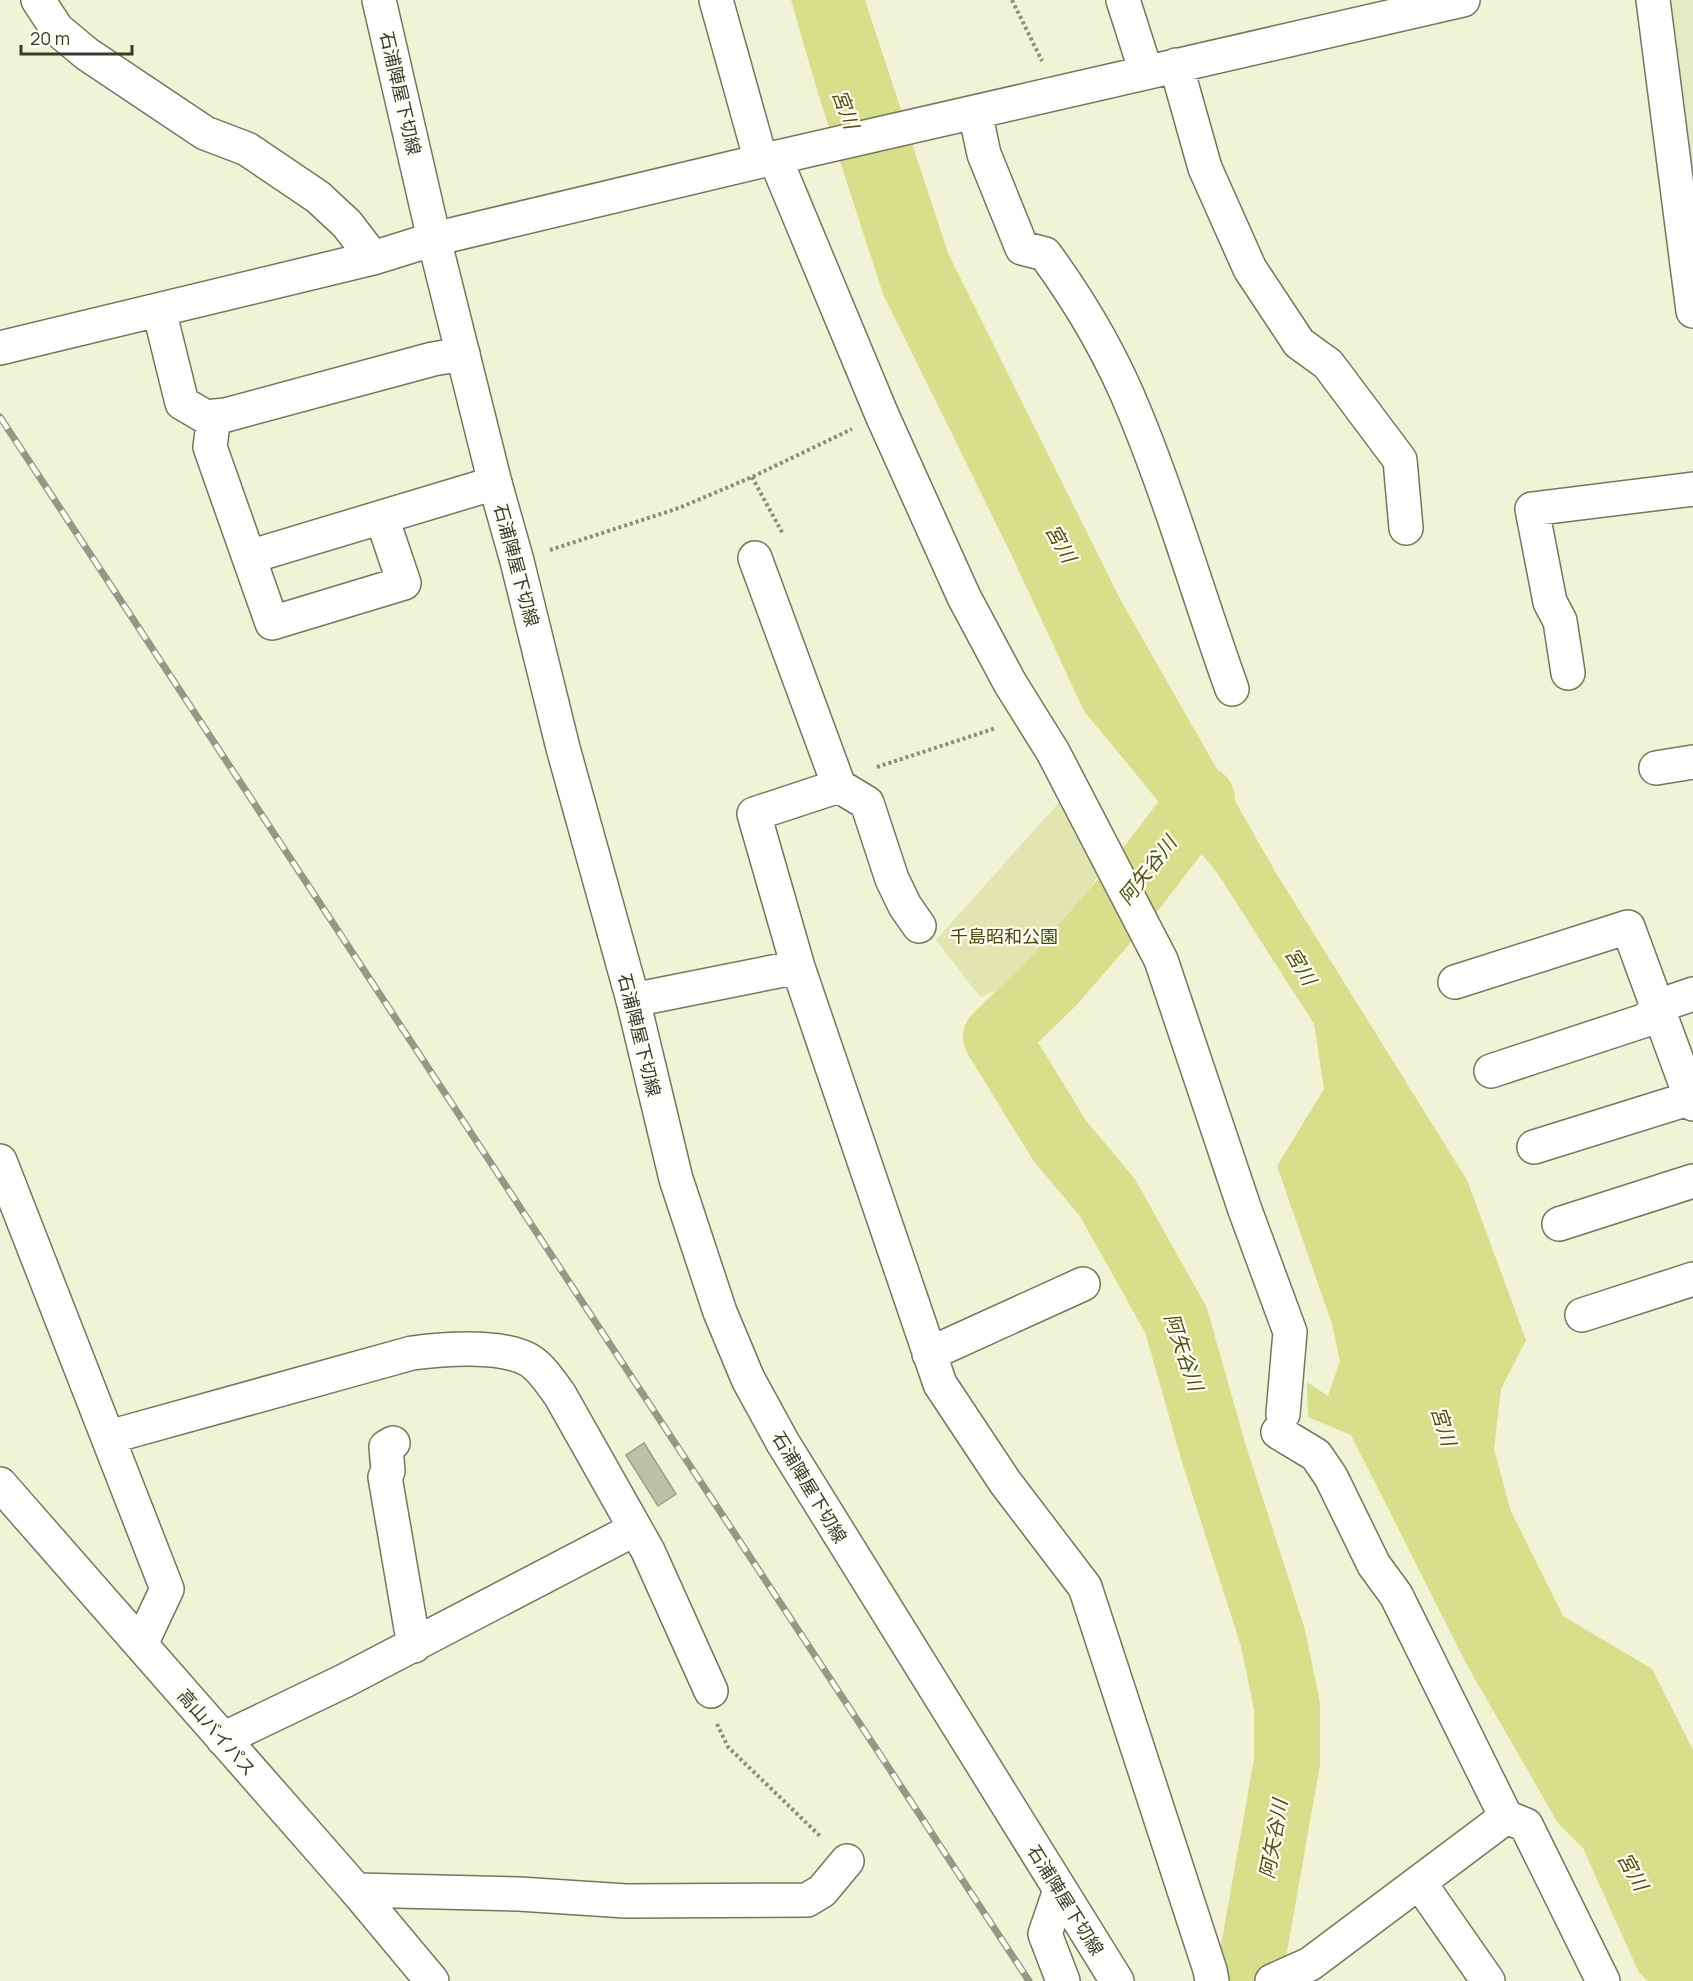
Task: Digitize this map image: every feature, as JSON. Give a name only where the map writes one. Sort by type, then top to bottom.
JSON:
[{"type":"main road","points":[[38,0],[57,28],[87,54],[205,133],[247,148],[318,197],[347,224],[373,258]]},
{"type":"main road","name":"石浦陣屋下切線","points":[[380,0],[434,239],[563,748],[633,1000],[676,1179],[720,1312],[748,1379],[783,1443],[1117,1981]]},
{"type":"main road","points":[[716,0],[775,158],[882,415],[964,597],[1010,683],[1053,752],[1161,960],[1245,1210],[1290,1332],[1280,1423],[1316,1455],[1331,1477],[1374,1565],[1396,1595],[1506,1817],[1526,1825],[1603,1981]]},
{"type":"main road","points":[[1124,0],[1161,69],[1250,268],[1299,343],[1328,364],[1400,460],[1406,528]]},
{"type":"main road","points":[[0,348],[373,258],[434,239],[1161,69],[1347,13],[1463,0]]},
{"type":"main road","points":[[1653,0],[1693,311]]},
{"type":"main road","points":[[965,115],[984,154],[1022,248],[1046,254],[1077,299],[1107,352],[1135,411],[1179,528],[1232,689]]},
{"type":"main road","points":[[159,310],[182,403],[206,417],[226,415],[433,359],[463,354]]},
{"type":"main road","points":[[214,416],[210,447],[272,622],[404,583],[382,518]]},
{"type":"main road","points":[[249,557],[495,483]]},
{"type":"main road","points":[[1568,673],[1560,621],[1550,602],[1532,509],[1693,489]]},
{"type":"main road","points":[[765,549],[838,783],[867,803],[892,879],[905,906],[919,926]]},
{"type":"main road","points":[[1656,768],[1693,762]]},
{"type":"main road","points":[[838,783],[754,814],[798,967],[940,1384],[1005,1482],[1085,1587],[1212,1981]]},
{"type":"main road","points":[[1455,982],[1628,927],[1692,1101],[1534,1147]]},
{"type":"main road","points":[[633,1000],[798,967]]},
{"type":"main road","points":[[1491,1071],[1646,1020],[1658,1006],[1693,994]]},
{"type":"main road","points":[[0,1161],[167,1589],[141,1644]]},
{"type":"main road","points":[[1559,1224],[1693,1181]]},
{"type":"main road","points":[[1582,1315],[1693,1279]]},
{"type":"main road","points":[[929,1354],[1083,1284]]},
{"type":"main road","points":[[109,1437],[411,1353],[446,1349],[487,1350],[528,1360],[543,1372],[560,1395],[648,1551],[711,1690]]},
{"type":"main road","points":[[393,1443],[386,1447],[388,1471],[385,1477],[414,1646]]},
{"type":"main road","name":"高山バイパス","points":[[0,1484],[356,1890],[422,1977]]},
{"type":"main road","points":[[223,1739],[414,1646],[635,1529]]},
{"type":"main road","points":[[1274,1981],[1310,1964],[1506,1817]]},
{"type":"main road","points":[[356,1890],[519,1894],[626,1900],[807,1900],[822,1891],[847,1861]]},
{"type":"main road","points":[[1419,1882],[1488,1981]]},
{"type":"main road","points":[[1060,1890],[1046,1934],[1063,1981]]},
{"type":"path","points":[[1012,0],[1045,67]]},
{"type":"path","points":[[517,561],[679,508],[752,477],[882,415]]},
{"type":"path","points":[[752,477],[785,537],[765,549]]},
{"type":"path","points":[[838,783],[1030,717]]},
{"type":"path","points":[[711,1690],[707,1703],[728,1747],[847,1861]]},
{"type":"shaded area","points":[[1672,0],[1693,0],[1693,177],[1670,4]]},
{"type":"green space","name":"千島昭和公園","points":[[1062,799],[1101,871],[1036,975],[980,997],[936,940]]},
{"type":"water","name":"宮川","points":[[791,0],[865,0],[948,253],[1120,599],[1276,873],[1467,1180],[1526,1340],[1501,1389],[1494,1449],[1510,1509],[1563,1616],[1652,1669],[1693,1750],[1693,1981],[1648,1981],[1639,1973],[1583,1848],[1558,1823],[1468,1667],[1351,1435],[1308,1417],[1307,1382],[1328,1396],[1340,1361],[1332,1324],[1277,1166],[1324,1089],[1314,1024],[1218,874],[1084,711],[1011,554],[883,294],[817,90]]},
{"type":"building","points":[[644,1443],[676,1494],[658,1506],[626,1455]]},
{"type":"waterway","name":"阿矢谷川","points":[[1202,799],[1130,893],[1051,984],[996,1037],[1060,1141],[1107,1197],[1176,1320],[1214,1454],[1273,1638],[1287,1706],[1287,1762],[1252,1960],[1252,1981]]},
{"type":"railway","points":[[0,417],[1029,1981]]}]
